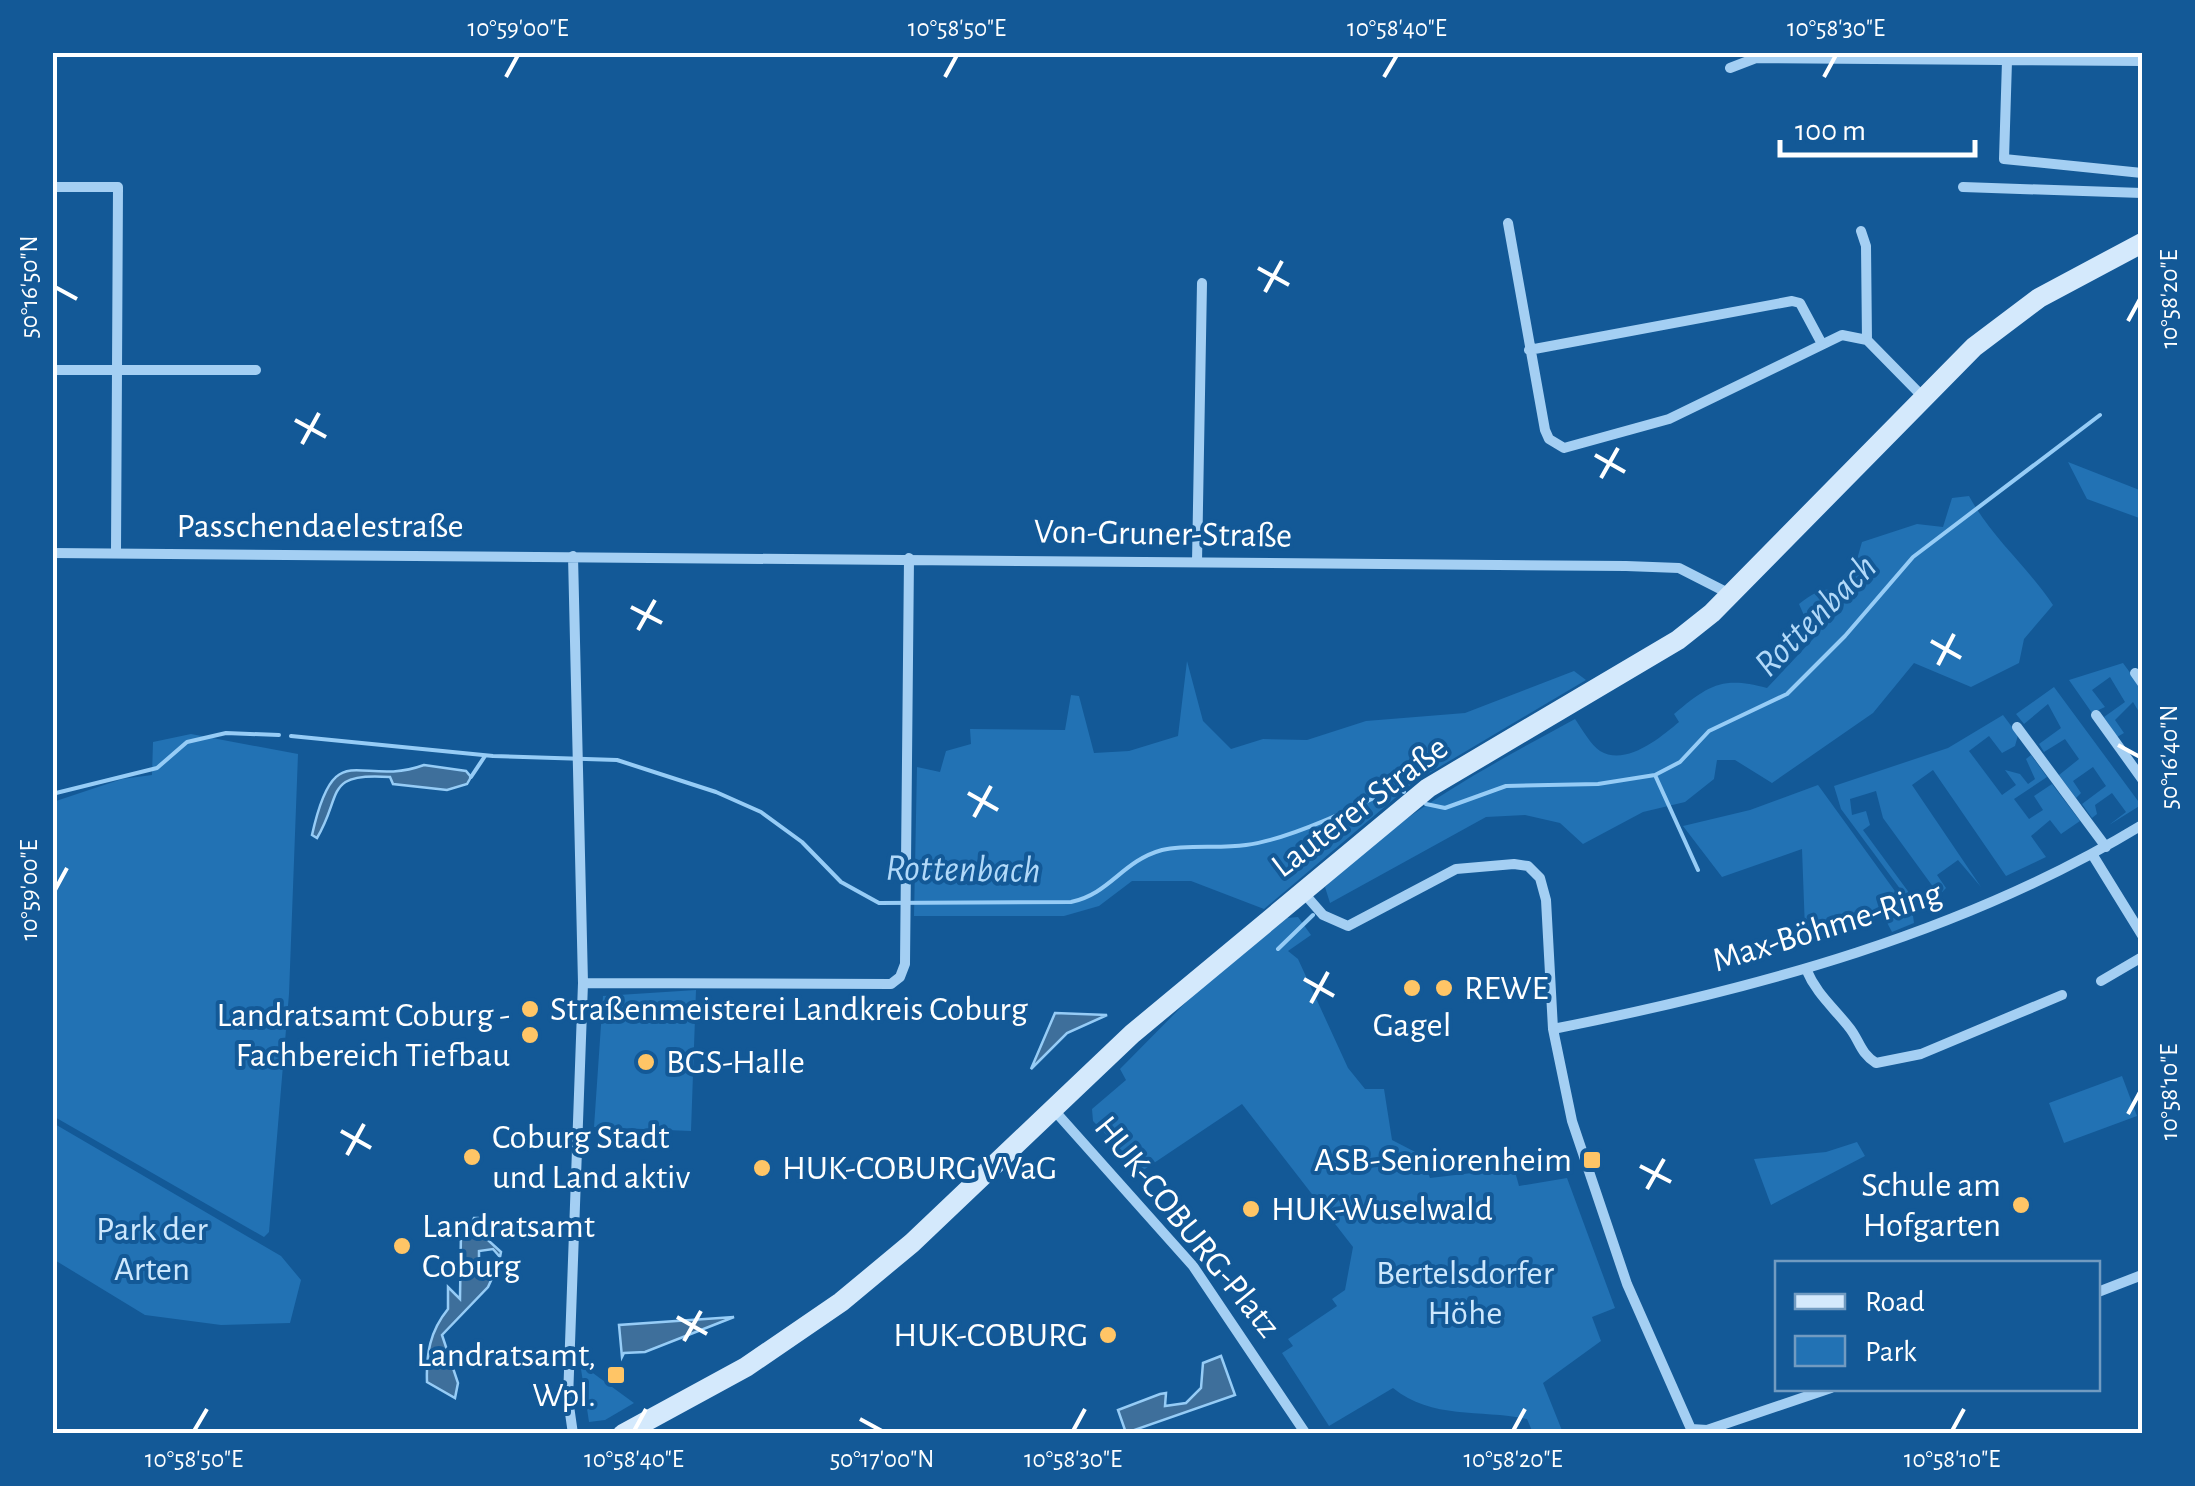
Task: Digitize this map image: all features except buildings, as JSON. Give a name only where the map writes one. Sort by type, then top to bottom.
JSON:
[{"type":"street","points":[[1730,68],[1756,58],[2142,61]]},
{"type":"street","points":[[2007,61],[2004,159],[2142,173]]},
{"type":"street","points":[[52,187],[118,186],[116,552]]},
{"type":"street","points":[[1963,187],[2142,193]]},
{"type":"street","points":[[1508,223],[1545,430],[1558,446],[1571,448],[1668,419],[1842,336],[1867,340],[1923,397]]},
{"type":"street","points":[[1860,231],[1866,246],[1867,340]]},
{"type":"street","name":"Lauterer Straße","points":[[622,1434],[746,1368],[842,1302],[1132,1034],[1301,890],[1428,788],[1658,653],[1730,594],[1996,328],[2040,298],[2142,243]]},
{"type":"street","points":[[1197,562],[1202,284]]},
{"type":"street","points":[[1528,350],[1792,301],[1800,303],[1822,344]]},
{"type":"street","points":[[52,370],[256,370]]},
{"type":"street","name":"Passchendaelestraße","points":[[52,553],[588,556]]},
{"type":"street","points":[[573,556],[583,983],[568,1399],[574,1434]]},
{"type":"street","name":"Von-Gruner-Straße","points":[[588,556],[1679,568],[1730,594]]},
{"type":"street","points":[[583,983],[891,984],[900,978],[905,964],[910,558]]},
{"type":"street","points":[[2135,673],[2142,683]]},
{"type":"street","points":[[2096,715],[2142,779]]},
{"type":"street","points":[[2017,727],[2106,847]]},
{"type":"street","name":"Max-Böhme-Ring","points":[[1553,1030],[1806,969],[1983,906],[2106,847],[2142,825]]},
{"type":"street","points":[[2092,854],[2142,936]]},
{"type":"street","points":[[1301,890],[1322,916],[1348,926],[1456,869],[1528,866],[1540,878],[1546,900],[1553,1030],[1592,1186],[1627,1284],[1689,1431],[1707,1430],[1823,1391]]},
{"type":"street","points":[[2100,980],[2142,957]]},
{"type":"street","points":[[1806,969],[1819,996],[1851,1029],[1862,1054],[1876,1063],[1921,1054],[2062,995]]},
{"type":"street","name":"HUK-COBURG-Platz","points":[[1053,1109],[1193,1266],[1306,1434]]},
{"type":"street","points":[[2100,1291],[2142,1275]]},
{"type":"green space","points":[[2068,462],[2142,491],[2142,519],[2087,499]]},
{"type":"green space","points":[[1969,496],[2053,605],[2024,639],[2019,663],[1971,687],[1914,663],[1873,713],[1772,783],[1735,760],[1717,760],[1714,779],[1685,802],[1643,812],[1583,844],[1560,823],[1525,815],[1486,817],[1330,903],[1325,887],[1382,837],[1476,774],[1575,719],[1600,751],[1621,755],[1663,735],[1679,722],[1674,714],[1707,690],[1727,683],[1767,688],[1814,638],[1799,604],[1826,590],[1857,597],[1849,587],[1862,542],[1917,524],[1943,527],[1952,498]]},
{"type":"green space","points":[[1187,661],[1203,721],[1231,749],[1263,739],[1307,740],[1366,721],[1465,713],[1574,671],[1586,680],[1414,782],[1264,909],[1191,881],[1132,881],[1099,906],[1064,916],[914,916],[917,767],[940,772],[946,751],[971,744],[970,729],[1065,730],[1071,695],[1079,696],[1094,753],[1129,751],[1178,736]]},
{"type":"green space","points":[[2123,663],[2142,689],[2142,717],[2133,702],[2115,720],[2124,733],[2117,737],[2104,717],[2125,702],[2110,677],[2092,690],[2105,707],[2092,713],[2069,680]]},
{"type":"green space","points":[[2054,687],[2141,805],[2109,825],[2126,812],[2112,793],[2095,805],[2097,814],[2092,818],[2082,804],[2106,786],[2093,767],[2073,781],[2081,793],[2076,798],[2059,775],[2079,759],[2065,739],[2044,752],[2039,744],[2061,728],[2048,704],[2024,724],[2016,714]]},
{"type":"green space","points":[[2003,715],[2018,735],[2015,746],[2002,753],[1989,736],[1969,751],[2002,795],[2016,785],[2005,770],[2020,774],[2028,784],[2035,779],[2026,759],[2031,755],[2047,777],[2014,799],[2029,819],[2043,810],[2034,796],[2052,784],[2080,821],[2061,834],[2050,820],[2031,836],[2046,857],[2006,876],[1933,770],[1912,785],[1981,887],[1958,860],[1937,875],[1946,888],[1939,895],[1883,818],[1876,791],[1850,799],[1852,815],[1866,811],[1870,825],[1863,830],[1921,909],[1918,913],[1841,809],[1834,786],[1948,748]]},
{"type":"green space","points":[[191,734],[298,754],[289,994],[269,1232],[264,1237],[53,1116],[53,802],[122,779],[152,775],[153,742]]},
{"type":"green space","points":[[1818,785],[1913,916],[1914,923],[1892,932],[1882,913],[1805,930],[1802,849],[1722,877],[1683,826],[1750,810]]},
{"type":"green space","name":"Bertelsdorfer Höhe","points":[[1298,917],[1311,935],[1288,951],[1298,959],[1348,1068],[1365,1089],[1384,1089],[1392,1140],[1421,1155],[1430,1178],[1514,1168],[1519,1186],[1567,1178],[1615,1308],[1592,1317],[1601,1341],[1543,1383],[1563,1433],[1533,1433],[1527,1419],[1424,1405],[1393,1388],[1329,1426],[1282,1353],[1293,1346],[1288,1339],[1337,1306],[1332,1299],[1345,1290],[1353,1247],[1242,1104],[1142,1171],[1093,1121],[1092,1109],[1126,1080],[1120,1069],[1192,996],[1287,918]]},
{"type":"green space","name":"BGS-Halle","points":[[696,990],[691,1131],[594,1127],[603,996]]},
{"type":"green space","points":[[2122,1076],[2137,1116],[2064,1143],[2049,1103]]},
{"type":"green space","name":"Park der Arten","points":[[53,1123],[281,1256],[301,1280],[290,1323],[221,1325],[145,1315],[53,1259]]},
{"type":"green space","points":[[1857,1142],[1865,1156],[1771,1205],[1754,1159],[1826,1152]]},
{"type":"green space","points":[[586,1368],[634,1403],[605,1420],[589,1422],[581,1369]]},
{"type":"shaded area","points":[[424,765],[466,771],[471,777],[467,784],[447,790],[393,784],[390,777],[354,778],[338,789],[317,838],[312,835],[321,803],[340,774],[352,770],[401,771]]},
{"type":"shaded area","points":[[1055,1013],[1107,1015],[1067,1033],[1031,1069]]},
{"type":"shaded area","points":[[474,1218],[484,1218],[479,1232],[501,1252],[500,1257],[493,1249],[479,1251],[479,1260],[494,1274],[488,1287],[442,1335],[458,1383],[455,1398],[427,1382],[427,1362],[433,1334],[448,1309],[448,1287],[460,1299],[461,1231],[469,1229]]},
{"type":"shaded area","points":[[734,1317],[645,1352],[624,1353],[622,1357],[619,1325]]},
{"type":"shaded area","points":[[1221,1356],[1235,1395],[1126,1433],[1118,1410],[1166,1393],[1165,1406],[1186,1403],[1201,1388],[1203,1363]]},
{"type":"waterway","name":"Rottenbach","points":[[1426,804],[1445,808],[1506,786],[1598,784],[1655,775],[1680,762],[1709,731],[1787,694],[1845,636],[1913,557],[2100,415]]},
{"type":"waterway","name":"Rottenbach","points":[[52,794],[157,768],[187,742],[226,733],[279,735]]},
{"type":"waterway","name":"Rottenbach","points":[[291,736],[493,756],[617,760],[716,792],[761,812],[802,842],[841,882],[879,903],[1071,902],[1096,892],[1136,862],[1162,850],[1264,842],[1322,822],[1396,787],[1404,792]]},
{"type":"waterway","points":[[471,777],[485,756]]},
{"type":"waterway","points":[[1655,775],[1698,870]]},
{"type":"waterway","name":"Rottenbach","points":[[1278,949],[1313,915]]},
{"type":"place","name":"Gagel","points":[[1412,988]]},
{"type":"place","name":"REWE","points":[[1444,988]]},
{"type":"place","name":"Straßenmeisterei Landkreis Coburg","points":[[530,1009]]},
{"type":"place","name":"Landratsamt Coburg - Fachbereich Tiefbau","points":[[530,1035]]},
{"type":"place","name":"BGS-Halle","points":[[646,1062]]},
{"type":"place","name":"Coburg Stadt und Land aktiv","points":[[472,1157]]},
{"type":"place","name":"ASB-Seniorenheim","points":[[1592,1160]]},
{"type":"place","name":"HUK-COBURG VVaG","points":[[762,1168]]},
{"type":"place","name":"Schule am Hofgarten","points":[[2021,1205]]},
{"type":"place","name":"HUK-Wuselwald","points":[[1251,1209]]},
{"type":"place","name":"Landratsamt Coburg","points":[[402,1246]]},
{"type":"place","name":"HUK-COBURG","points":[[1108,1335]]},
{"type":"place","name":"Landratsamt, Wpl.","points":[[616,1375]]}]
